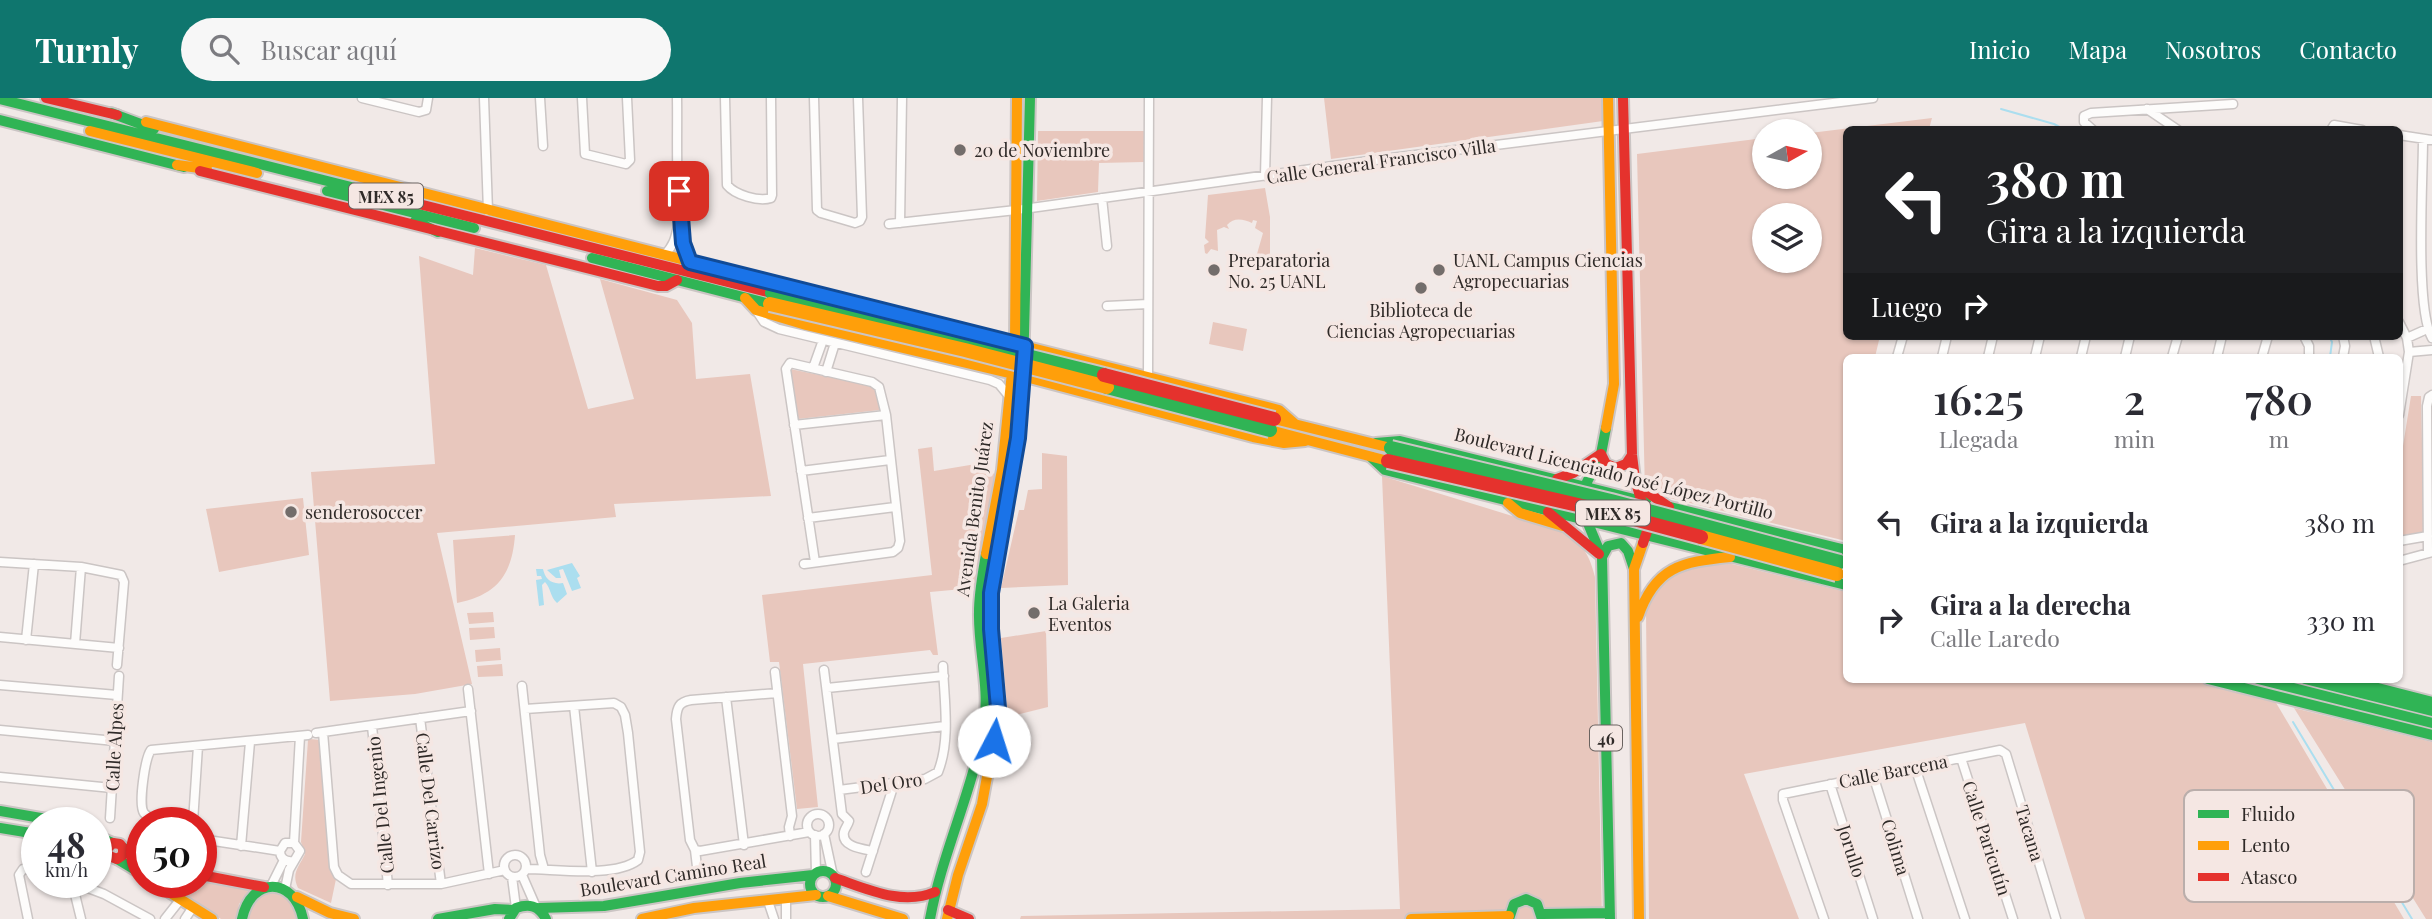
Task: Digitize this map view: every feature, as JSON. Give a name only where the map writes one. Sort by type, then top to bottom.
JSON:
[{"type":"main road","name":"Boulevard Licenciado José López Portillo","points":[[46,98],[1279,410],[1295,424]]},
{"type":"main road","name":"Avenida Benito Juárez","points":[[1017,98],[1022,209]]},
{"type":"main road","name":"Avenida Benito Juárez","points":[[930,919],[942,870],[990,722],[998,708],[990,603],[1014,460],[1012,429],[1020,345],[1022,209],[1030,98]]},
{"type":"main road","name":"46","points":[[1608,98],[1617,131],[1632,455],[1641,500],[1650,516],[1634,569],[1639,919]]},
{"type":"main road","name":"46","points":[[1610,916],[1602,557],[1587,521],[1583,502],[1586,486],[1601,454],[1614,384],[1617,131],[1623,98]]},
{"type":"main road","name":"Boulevard Licenciado José López Portillo","points":[[0,99],[207,150],[771,299],[967,340],[1272,425],[1310,440],[1371,450],[1611,501],[1843,569]]},
{"type":"main road","name":"Boulevard Licenciado José López Portillo","points":[[0,108],[745,298],[771,299]]},
{"type":"main road","points":[[111,113],[207,150]]},
{"type":"main road","name":"Boulevard Licenciado José López Portillo","points":[[0,120],[658,286],[666,286],[677,280]]},
{"type":"main road","points":[[177,165],[253,172]]},
{"type":"main road","points":[[382,206],[438,232]]},
{"type":"main road","points":[[745,298],[756,310]]},
{"type":"main road","name":"Boulevard Licenciado José López Portillo","points":[[756,310],[1271,442],[1310,440]]},
{"type":"main road","points":[[967,363],[972,361],[979,350],[979,344],[972,332]]},
{"type":"main road","points":[[880,354],[898,348]]},
{"type":"main road","points":[[1014,397],[1040,381],[1033,374],[1032,364],[1036,355],[1045,351]]},
{"type":"main road","points":[[926,355],[941,368]]},
{"type":"main road","name":"Boulevard Licenciado José López Portillo","points":[[1272,425],[1295,424],[1371,450],[1385,470],[1549,512],[1730,556],[1843,569]]},
{"type":"main road","name":"Avenida Benito Juárez","points":[[948,915],[957,875],[982,804],[990,722],[979,613],[982,578],[1012,429]]},
{"type":"main road","name":"Boulevard Licenciado José López Portillo","points":[[1371,450],[1400,441],[1586,486],[1687,512],[1843,569]]},
{"type":"main road","points":[[1556,479],[1573,473],[1601,454],[1606,464],[1616,468],[1626,464],[1632,455]]},
{"type":"main road","points":[[1009,488],[1002,470],[1014,460]]},
{"type":"main road","points":[[1549,512],[1556,510],[1565,498],[1562,484],[1556,479]]},
{"type":"main road","points":[[1635,479],[1644,491],[1669,507]]},
{"type":"main road","points":[[1506,501],[1520,513],[1564,526]]},
{"type":"main road","points":[[1549,512],[1602,557],[1608,546],[1621,543],[1628,551],[1634,569]]},
{"type":"main road","points":[[1680,544],[1673,538],[1671,525],[1675,517],[1687,512]]},
{"type":"main road","points":[[1634,631],[1647,592],[1663,573],[1678,565],[1700,559],[1730,556]]},
{"type":"main road","points":[[2224,683],[2432,735]]},
{"type":"main road","points":[[2275,683],[2432,723]]},
{"type":"main road","points":[[2321,683],[2432,711]]},
{"type":"main road","points":[[2371,684],[2432,702]]},
{"type":"main road","points":[[0,811],[21,815]]},
{"type":"main road","points":[[0,828],[21,831]]},
{"type":"main road","points":[[112,851],[126,862]]},
{"type":"main road","points":[[942,870],[957,875]]},
{"type":"main road","points":[[834,877],[835,889],[822,896],[810,886],[815,874],[823,871],[834,877],[903,898],[921,898],[935,892]]},
{"type":"main road","name":"Boulevard Camino Real","points":[[513,912],[526,905],[540,911],[579,910],[815,874]]},
{"type":"main road","points":[[217,878],[278,889],[330,913],[354,919]]},
{"type":"main road","points":[[242,919],[247,898],[278,889],[300,903],[303,919]]},
{"type":"main road","name":"Boulevard Camino Real","points":[[642,919],[694,908],[822,896],[873,908],[903,919]]},
{"type":"main road","points":[[1411,919],[1509,917],[1512,905],[1528,898],[1538,904],[1542,916],[1610,916]]},
{"type":"main road","points":[[186,909],[212,919]]},
{"type":"main road","points":[[438,919],[495,909],[513,912]]},
{"type":"main road","points":[[948,915],[969,919]]},
{"type":"street","points":[[362,98],[419,112],[426,110],[428,98]]},
{"type":"street","points":[[484,98],[488,211]]},
{"type":"street","points":[[540,98],[543,146]]},
{"type":"street","points":[[582,98],[584,152],[587,155],[628,164],[627,98]]},
{"type":"street","points":[[677,98],[680,218],[685,251],[690,262]]},
{"type":"street","points":[[725,98],[727,186],[737,193],[765,200],[771,198],[771,98]]},
{"type":"street","points":[[814,98],[817,210],[852,223],[860,221],[862,214],[858,98]]},
{"type":"street","points":[[900,223],[902,98]]},
{"type":"street","points":[[1148,377],[1149,98]]},
{"type":"street","points":[[1265,176],[1267,98]]},
{"type":"street","name":"Calle General Francisco Villa","points":[[889,224],[1873,98]]},
{"type":"street","points":[[2089,126],[2083,119],[2087,114],[2233,104]]},
{"type":"street","points":[[2147,109],[2172,126]]},
{"type":"street","points":[[2403,136],[2427,140],[2423,281],[2427,329],[2432,338]]},
{"type":"street","points":[[1102,198],[1107,246]]},
{"type":"street","points":[[664,255],[675,241],[680,218]]},
{"type":"street","points":[[1107,306],[1149,304]]},
{"type":"street","points":[[756,310],[769,325],[995,382],[1014,397]]},
{"type":"street","points":[[2407,338],[2427,329]]},
{"type":"street","points":[[2403,330],[2409,352],[2403,364]]},
{"type":"street","points":[[813,368],[823,340]]},
{"type":"street","points":[[826,372],[835,343]]},
{"type":"street","points":[[2409,352],[2432,350]]},
{"type":"street","points":[[804,564],[893,552],[900,541],[886,415],[876,384],[793,363],[787,366],[815,562]]},
{"type":"street","points":[[2403,560],[2430,552],[2430,396]]},
{"type":"street","points":[[794,425],[886,415]]},
{"type":"street","points":[[801,471],[890,460]]},
{"type":"street","points":[[808,518],[895,507]]},
{"type":"street","points":[[2403,540],[2428,536]]},
{"type":"street","points":[[0,562],[81,567],[118,573],[124,582],[117,665]]},
{"type":"street","points":[[26,640],[34,564]]},
{"type":"street","points":[[75,644],[81,567]]},
{"type":"street","points":[[0,637],[119,648]]},
{"type":"street","points":[[833,739],[945,726],[943,666]]},
{"type":"street","points":[[824,670],[842,814],[849,821],[844,830],[847,842],[873,851]]},
{"type":"street","points":[[775,672],[792,816],[790,836]]},
{"type":"street","points":[[827,688],[944,676]]},
{"type":"street","name":"Calle Alpes","points":[[111,807],[119,677]]},
{"type":"street","points":[[0,685],[117,695]]},
{"type":"street","points":[[522,686],[540,855],[544,869]]},
{"type":"street","points":[[468,690],[489,874]]},
{"type":"street","points":[[698,875],[695,850],[690,839],[677,712],[682,702],[777,692]]},
{"type":"street","points":[[726,697],[744,845]]},
{"type":"street","points":[[488,861],[507,870],[524,872],[544,869],[592,872],[630,865],[640,857],[628,733],[625,715],[619,704],[525,709]]},
{"type":"street","points":[[574,706],[592,872]]},
{"type":"street","points":[[143,807],[148,754],[156,748],[250,742],[471,711]]},
{"type":"street","name":"Calle Del Carrizo","points":[[420,719],[441,884]]},
{"type":"street","name":"Calle Del Ingenio","points":[[372,726],[388,885]]},
{"type":"street","name":"Del Oro","points":[[839,790],[894,785],[932,777],[940,768],[945,726]]},
{"type":"street","points":[[0,730],[115,741]]},
{"type":"street","points":[[312,734],[336,872],[351,884],[441,884],[507,870]]},
{"type":"street","points":[[288,860],[298,857],[300,851],[294,843],[312,734]]},
{"type":"street","points":[[242,846],[250,742]]},
{"type":"street","points":[[194,807],[198,747]]},
{"type":"street","name":"Calle Barcena","points":[[1824,919],[1783,800],[1786,792],[2000,750]]},
{"type":"street","name":"Tacana","points":[[2000,750],[2006,754],[2056,919]]},
{"type":"street","name":"Calle Paricutín","points":[[1961,758],[2013,919]]},
{"type":"street","points":[[1915,767],[1965,919]]},
{"type":"street","name":"Colima","points":[[1873,775],[1918,919]]},
{"type":"street","points":[[0,777],[112,788]]},
{"type":"street","name":"Jorullo","points":[[1830,784],[1873,919]]},
{"type":"street","points":[[866,872],[894,785]]},
{"type":"street","points":[[792,816],[808,821],[816,815],[826,818],[842,814]]},
{"type":"street","points":[[826,818],[828,825],[825,833],[834,877]]},
{"type":"street","points":[[808,821],[812,834],[815,874]]},
{"type":"street","points":[[695,850],[844,830]]},
{"type":"street","points":[[217,842],[280,850],[288,860]]},
{"type":"street","points":[[280,850],[285,843],[294,843]]},
{"type":"street","points":[[513,912],[507,870],[513,855],[524,858],[540,855]]},
{"type":"street","points":[[524,858],[524,872],[540,911]]},
{"type":"street","points":[[278,889],[288,860]]},
{"type":"street","points":[[278,889],[288,860]]},
{"type":"street","points":[[24,898],[28,919]]},
{"type":"street","points":[[76,898],[81,919]]},
{"type":"street","points":[[112,898],[150,919]]},
{"type":"street","points":[[786,899],[786,919]]},
{"type":"street","points":[[768,901],[774,919]]},
{"type":"street","points":[[130,907],[133,919]]},
{"type":"street","points":[[165,919],[186,909]]},
{"type":"shaded area","points":[[1324,98],[1602,98],[1603,121],[1331,159]]},
{"type":"shaded area","points":[[1932,118],[1930,126],[1867,126]]},
{"type":"shaded area","points":[[1843,129],[1843,340],[1879,340],[1876,354],[1843,354],[1843,540],[1645,492],[1637,154],[1752,140],[1752,189],[1822,189],[1822,132]]},
{"type":"shaded area","points":[[1038,131],[1144,131],[1144,162],[1099,163],[1098,192],[1037,201]]},
{"type":"shaded area","points":[[1265,188],[1270,217],[1270,258],[1257,254],[1263,233],[1255,228],[1257,221],[1253,220],[1252,223],[1236,220],[1227,225],[1229,229],[1224,227],[1217,230],[1218,251],[1211,249],[1205,253],[1204,245],[1209,242],[1205,238],[1208,195]]},
{"type":"shaded area","points":[[475,248],[546,265],[588,409],[634,399],[600,279],[677,300],[692,323],[696,379],[750,374],[771,496],[614,504],[616,517],[437,533],[472,684],[415,694],[330,701],[311,472],[435,464],[419,256],[473,275]]},
{"type":"shaded area","points":[[1213,322],[1247,329],[1243,351],[1209,344]]},
{"type":"shaded area","points":[[790,369],[874,386],[880,410],[798,419]]},
{"type":"shaded area","points":[[2411,396],[2421,396],[2424,535],[2403,538],[2403,446]]},
{"type":"shaded area","points":[[932,447],[934,471],[976,464],[988,473],[997,474],[974,588],[930,592],[938,655],[933,655],[930,650],[803,664],[818,807],[797,809],[779,662],[770,662],[762,595],[932,575],[918,449]]},
{"type":"shaded area","points":[[1042,453],[1067,456],[1068,585],[1001,588],[1019,510],[1024,510],[1028,490],[1042,489]]},
{"type":"shaded area","points":[[1382,476],[1568,533],[1582,547],[1588,558],[1595,577],[1602,919],[1020,919],[1021,916],[1400,909]]},
{"type":"shaded area","points":[[303,498],[309,555],[219,572],[206,509]]},
{"type":"shaded area","points":[[515,535],[510,561],[500,581],[483,595],[457,603],[453,540]]},
{"type":"shaded area","points":[[1732,564],[1843,591],[1843,683],[2205,683],[2275,701],[2328,790],[2184,790],[2184,902],[2394,902],[2404,919],[2085,919],[2025,723],[1744,774],[1799,919],[1649,919],[1646,611],[1653,596],[1669,577],[1679,571]]},
{"type":"shaded area","points":[[493,612],[494,622],[469,624],[467,613]]},
{"type":"shaded area","points":[[494,627],[495,638],[470,640],[469,628]]},
{"type":"shaded area","points":[[1046,631],[1048,707],[1016,715],[1007,707],[1001,638]]},
{"type":"shaded area","points":[[500,648],[501,660],[476,662],[475,650]]},
{"type":"shaded area","points":[[502,664],[503,676],[478,677],[477,666]]},
{"type":"shaded area","points":[[2294,708],[2432,742],[2432,919],[2426,919],[2414,900],[2414,790],[2345,790]]},
{"type":"shaded area","points":[[310,739],[320,740],[333,874],[336,879],[331,903],[298,888],[295,878],[305,854],[301,842]]},
{"type":"shaded area","points":[[217,881],[249,890],[239,904],[237,919],[221,919],[189,898],[217,898]]},
{"type":"shaded area","points":[[268,892],[288,899],[294,908],[296,919],[248,919],[253,902]]},
{"type":"water","points":[[572,563],[580,576],[577,578],[581,588],[572,591],[563,569],[559,570],[561,578],[556,578],[547,570]]},
{"type":"water","points":[[536,569],[543,569],[545,576],[552,582],[563,583],[567,594],[557,603],[545,582],[542,585],[544,605],[539,606],[536,580],[542,579],[537,576]]},
{"type":"waterway","points":[[2001,109],[2058,126]]},
{"type":"waterway","points":[[2330,354],[2331,340]]},
{"type":"waterway","points":[[2293,722],[2334,790]]},
{"type":"waterway","points":[[2402,902],[2412,919]]},
{"type":"traffic: fast","points":[[1023,373],[1030,98]]},
{"type":"traffic: fast","points":[[0,99],[407,201]]},
{"type":"traffic: fast","points":[[111,113],[154,129]]},
{"type":"traffic: fast","points":[[0,120],[184,167]]},
{"type":"traffic: fast","points":[[327,191],[474,228]]},
{"type":"traffic: fast","points":[[415,221],[438,232]]},
{"type":"traffic: fast","points":[[592,258],[770,304]]},
{"type":"traffic: fast","points":[[772,293],[1104,375]]},
{"type":"traffic: fast","points":[[1107,387],[1270,430]]},
{"type":"traffic: fast","points":[[1606,428],[1601,454],[1585,486],[1583,502],[1587,521],[1602,557],[1610,919]]},
{"type":"traffic: fast","points":[[1376,443],[1400,441],[1646,502]]},
{"type":"traffic: fast","points":[[1391,448],[1611,501],[1840,562]]},
{"type":"traffic: fast","points":[[1371,457],[1385,470],[1843,584]]},
{"type":"traffic: fast","points":[[1662,505],[1843,549]]},
{"type":"traffic: fast","points":[[1602,557],[1608,546],[1621,543],[1628,551],[1634,569]]},
{"type":"traffic: fast","points":[[930,919],[942,870],[973,773],[984,724],[986,696],[979,612],[986,554]]},
{"type":"traffic: fast","points":[[2224,683],[2432,735]]},
{"type":"traffic: fast","points":[[2274,683],[2432,723]]},
{"type":"traffic: fast","points":[[2321,683],[2432,711]]},
{"type":"traffic: fast","points":[[2358,683],[2432,702]]},
{"type":"traffic: fast","points":[[0,811],[21,815]]},
{"type":"traffic: fast","points":[[0,828],[21,831]]},
{"type":"traffic: fast","points":[[117,859],[126,864]]},
{"type":"traffic: fast","points":[[823,871],[832,875],[836,884],[832,893],[823,897],[814,893],[810,884],[814,875],[823,871]]},
{"type":"traffic: fast","points":[[539,908],[604,906],[740,883],[813,875]]},
{"type":"traffic: fast","points":[[242,919],[254,895],[272,887],[291,895],[303,919]]},
{"type":"traffic: fast","points":[[1509,919],[1514,904],[1526,899],[1537,904],[1542,919]]},
{"type":"traffic: fast","points":[[509,919],[516,908],[526,906],[537,908],[546,919]]},
{"type":"traffic: fast","points":[[438,919],[495,909],[514,910]]},
{"type":"traffic: fast","points":[[1543,914],[1610,913]]},
{"type":"traffic: slow","points":[[986,554],[1002,470],[1015,343],[1017,98]]},
{"type":"traffic: slow","points":[[1606,428],[1614,384],[1608,98]]},
{"type":"traffic: slow","points":[[146,122],[712,267]]},
{"type":"traffic: slow","points":[[90,131],[257,173]]},
{"type":"traffic: slow","points":[[177,165],[207,169]]},
{"type":"traffic: slow","points":[[745,298],[756,310],[806,325],[1022,376],[1253,437],[1284,443],[1305,441]]},
{"type":"traffic: slow","points":[[770,304],[1107,387]]},
{"type":"traffic: slow","points":[[1007,342],[1279,410],[1295,424]]},
{"type":"traffic: slow","points":[[947,919],[958,875],[982,804],[993,744],[997,708],[991,602],[993,578],[1007,514],[1023,373]]},
{"type":"traffic: slow","points":[[1274,419],[1391,448]]},
{"type":"traffic: slow","points":[[1270,430],[1388,461]]},
{"type":"traffic: slow","points":[[1508,503],[1520,513],[1563,526]]},
{"type":"traffic: slow","points":[[1701,537],[1837,574]]},
{"type":"traffic: slow","points":[[1639,919],[1634,569],[1643,543]]},
{"type":"traffic: slow","points":[[1638,617],[1653,587],[1672,570],[1697,561],[1730,557]]},
{"type":"traffic: slow","points":[[642,919],[694,908],[816,895]]},
{"type":"traffic: slow","points":[[828,896],[903,919]]},
{"type":"traffic: slow","points":[[297,897],[330,913],[354,919]]},
{"type":"traffic: slow","points":[[179,898],[212,919]]},
{"type":"traffic: slow","points":[[1411,919],[1509,916]]},
{"type":"traffic: jam","points":[[46,98],[117,115]]},
{"type":"traffic: jam","points":[[1623,98],[1632,455],[1635,479],[1641,500],[1648,510],[1650,523],[1643,543]]},
{"type":"traffic: jam","points":[[200,171],[658,286],[666,286],[677,280]]},
{"type":"traffic: jam","points":[[407,201],[772,293]]},
{"type":"traffic: jam","points":[[712,267],[1007,342]]},
{"type":"traffic: jam","points":[[1104,375],[1274,419]]},
{"type":"traffic: jam","points":[[1557,479],[1573,473],[1601,454],[1606,464],[1616,468],[1626,464],[1632,455]]},
{"type":"traffic: jam","points":[[1388,461],[1608,512],[1701,537]]},
{"type":"traffic: jam","points":[[1637,482],[1669,507]]},
{"type":"traffic: jam","points":[[1548,512],[1599,554]]},
{"type":"traffic: jam","points":[[112,844],[120,844],[123,855],[117,859],[112,857]]},
{"type":"traffic: jam","points":[[217,878],[264,887]]},
{"type":"traffic: jam","points":[[835,878],[897,897],[923,896],[935,892]]},
{"type":"traffic: jam","points":[[948,910],[969,919]]},
{"type":"place","name":"20 de Noviembre","points":[[960,150]]},
{"type":"place","name":"Preparatoria No. 25 UANL","points":[[1214,270]]},
{"type":"place","name":"UANL Campus Ciencias Agropecuarias","points":[[1439,270]]},
{"type":"place","name":"Biblioteca de Ciencias Agropecuarias","points":[[1421,288]]},
{"type":"place","name":"senderosoccer","points":[[291,512]]},
{"type":"place","name":"La Galeria Eventos","points":[[1034,613]]},
{"type":"route","points":[[679,191],[683,243],[690,262],[1025,346],[1018,438],[990,603],[998,708],[994,741]]}]
